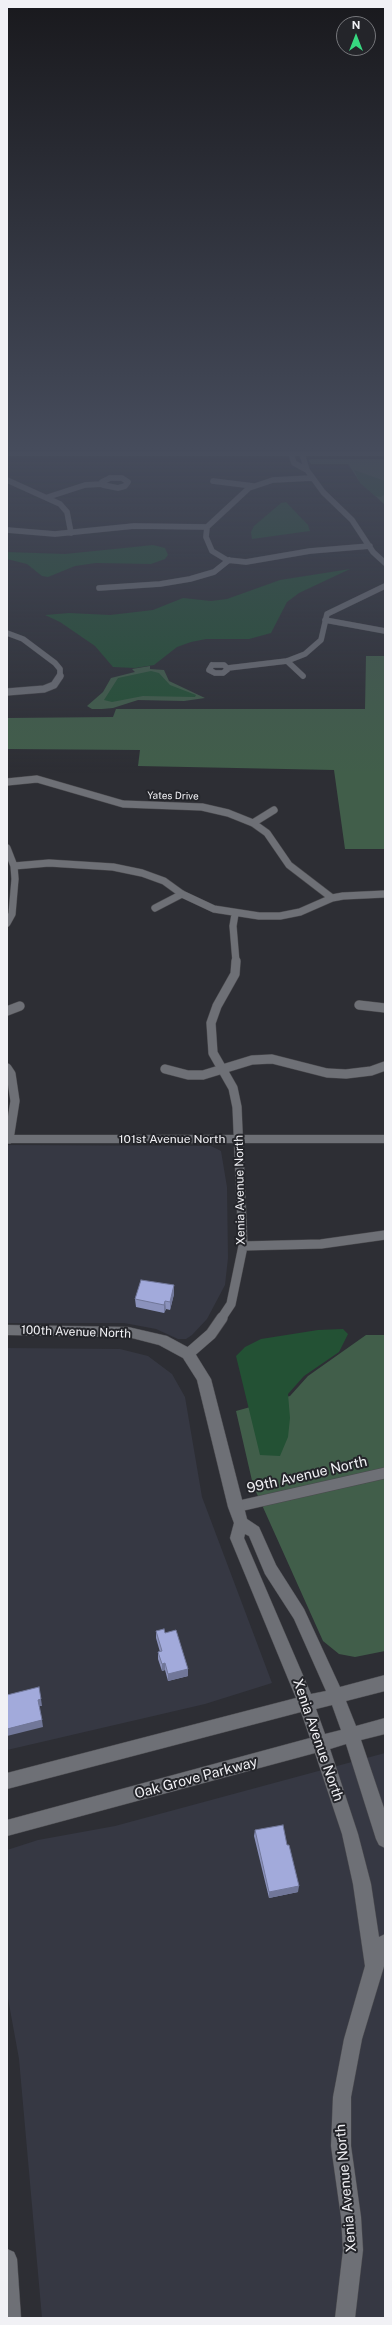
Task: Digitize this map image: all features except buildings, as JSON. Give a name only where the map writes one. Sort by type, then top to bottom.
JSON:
[{"type":"street","points":[[224,558],[229,560],[259,561],[277,558]]},
{"type":"street","points":[[100,588],[154,585],[185,580],[214,572],[229,560]]},
{"type":"street","points":[[228,668],[287,661],[310,651],[318,644],[322,635],[327,614],[385,586]]},
{"type":"street","points":[[325,620],[385,630]]},
{"type":"street","points":[[7,633],[23,639],[55,663],[60,668],[61,675],[54,685],[44,690],[7,692]]},
{"type":"street","points":[[287,661],[303,676]]},
{"type":"street","name":"Yates Drive","points":[[7,782],[37,779],[52,782],[113,802],[150,806],[202,807],[228,813],[253,823],[267,834],[289,865],[332,898]]},
{"type":"street","points":[[253,823],[274,810]]},
{"type":"street","points":[[7,848],[14,866],[12,914],[7,923]]},
{"type":"street","points":[[14,866],[49,863],[113,867],[142,873],[164,881],[182,894],[214,909],[235,914],[280,916],[300,912],[332,898],[385,894]]},
{"type":"street","points":[[155,908],[182,894]]},
{"type":"street","name":"Xenia Avenue North","points":[[235,914],[233,926],[237,955],[235,974],[217,1006],[211,1023],[213,1053],[223,1068],[234,1094],[240,1138],[243,1246],[232,1304],[211,1334],[188,1354],[204,1379],[235,1507],[241,1523],[254,1532],[270,1569],[299,1614],[336,1695],[351,1735],[385,1839]]},
{"type":"street","points":[[359,1005],[385,1008]]},
{"type":"street","points":[[7,1011],[20,1006]]},
{"type":"street","points":[[165,1069],[188,1075],[203,1075],[252,1060],[272,1059],[333,1073],[371,1071],[385,1066]]},
{"type":"street","points":[[7,1068],[11,1074],[15,1101],[8,1139]]},
{"type":"street","name":"101st Avenue North","points":[[8,1139],[385,1139]]},
{"type":"street","points":[[243,1246],[321,1244],[385,1235]]},
{"type":"street","name":"100th Avenue North","points":[[7,1330],[128,1332],[162,1340],[188,1354]]},
{"type":"street","name":"99th Avenue North","points":[[235,1507],[385,1472]]},
{"type":"street","name":"Xenia Avenue North","points":[[241,1523],[237,1538],[306,1703],[350,1834],[362,1884],[374,1966]]},
{"type":"street","points":[[7,1781],[385,1683]]},
{"type":"street","name":"Oak Grove Parkway","points":[[7,1828],[385,1726]]},
{"type":"street","name":"Xenia Avenue North","points":[[344,2318],[353,2250],[351,2217],[341,2146],[342,2098],[347,2066],[374,1966],[385,1943]]},
{"type":"street","points":[[7,2259],[11,2318]]},
{"type":"shaded area","points":[[7,558],[166,558],[151,564],[96,563],[75,566],[48,577],[42,576],[27,564],[7,559]]},
{"type":"shaded area","points":[[350,569],[299,593],[287,602],[271,633],[249,639],[206,639],[191,642],[177,647],[154,665],[135,668],[113,667],[95,646],[60,622],[45,615],[69,613],[110,615],[153,610],[183,598],[211,601],[227,599],[280,580]]},
{"type":"shaded area","points":[[366,656],[385,656],[385,849],[345,849],[334,770],[138,766],[140,750],[7,749],[7,718],[113,717],[116,709],[365,709]]},
{"type":"shaded area","points":[[150,666],[150,669],[164,670],[169,681],[205,698],[184,701],[138,700],[113,708],[102,709],[92,709],[87,706],[103,692],[111,678],[135,672],[132,669]]},
{"type":"shaded area","points":[[151,671],[159,673],[170,685],[196,695],[195,697],[143,696],[112,702],[104,700],[118,678]]},
{"type":"shaded area","points":[[7,1145],[211,1146],[221,1151],[227,1187],[228,1258],[225,1285],[207,1319],[192,1335],[186,1339],[178,1339],[156,1329],[124,1323],[7,1323]]},
{"type":"shaded area","points":[[343,1329],[348,1334],[339,1352],[304,1376],[288,1394],[290,1418],[288,1437],[280,1456],[260,1455],[236,1356],[245,1347],[261,1339],[318,1330]]},
{"type":"shaded area","points":[[366,1335],[385,1335],[385,1651],[355,1657],[339,1654],[323,1641],[253,1485],[236,1411],[290,1396],[308,1376]]},
{"type":"shaded area","points":[[7,1348],[120,1349],[148,1356],[172,1374],[185,1397],[202,1497],[272,1683],[205,1704],[7,1750]]},
{"type":"shaded area","points":[[385,1753],[385,2318],[42,2318],[19,2059],[7,1993],[7,1850],[38,1840],[115,1826]]}]
